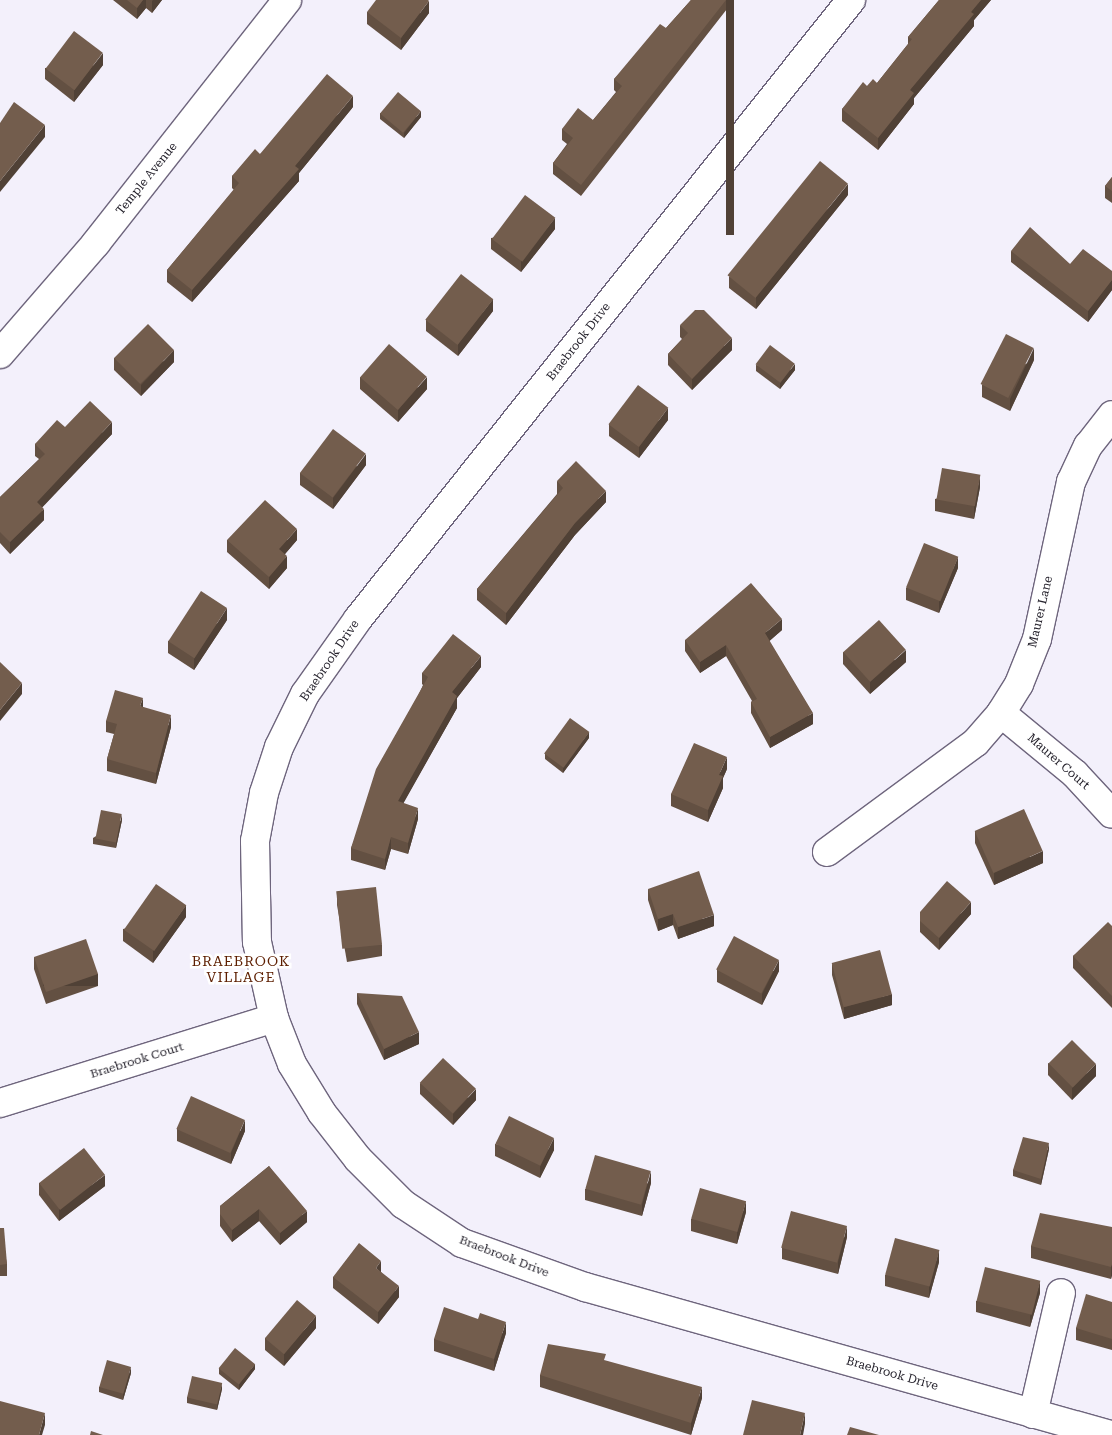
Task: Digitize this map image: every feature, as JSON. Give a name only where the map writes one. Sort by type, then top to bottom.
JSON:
[{"type":"street","name":"Temple Avenue","points":[[0,354],[96,243],[287,0]]},
{"type":"street","name":"Braebrook Drive","points":[[851,0],[358,619],[305,694],[279,747],[256,841],[257,942],[274,1018],[312,1097],[358,1158],[417,1215],[462,1243],[585,1287],[1110,1435]]},
{"type":"street","name":"Maurer Lane","points":[[827,852],[976,742],[1000,713],[1019,684],[1037,639],[1071,482],[1088,446],[1112,415]]},
{"type":"street","name":"Maurer Court","points":[[1000,713],[1075,774],[1112,814]]},
{"type":"street","name":"Braebrook Court","points":[[0,1103],[274,1018]]},
{"type":"street","points":[[1033,1414],[1061,1292]]},
{"type":"building","points":[[127,0],[143,0],[137,8]]},
{"type":"building","points":[[376,0],[429,1],[401,38],[367,12]]},
{"type":"building","points":[[691,0],[726,0],[581,185],[553,163],[573,138],[562,129],[578,108],[593,120],[622,86],[614,79],[660,24],[666,28]]},
{"type":"building","points":[[939,0],[981,0],[971,12],[974,14],[910,90],[914,93],[878,138],[842,109],[863,82],[867,86],[873,79],[877,83],[912,39],[908,37]]},
{"type":"building","points":[[74,31],[103,53],[74,90],[46,69]]},
{"type":"building","points":[[327,74],[353,96],[295,166],[299,169],[192,290],[167,270],[239,183],[232,176],[255,149],[260,154]]},
{"type":"building","points":[[398,92],[421,111],[403,133],[380,113]]},
{"type":"building","points":[[14,102],[45,125],[0,181],[0,123]]},
{"type":"building","points":[[820,161],[848,184],[755,298],[727,275]]},
{"type":"building","points":[[1112,177],[1112,191],[1105,186]]},
{"type":"building","points":[[525,195],[555,218],[522,262],[492,239]]},
{"type":"building","points":[[1030,227],[1070,264],[1083,249],[1112,271],[1112,280],[1088,311],[1011,251]]},
{"type":"building","points":[[461,274],[493,299],[458,345],[425,320]]},
{"type":"building","points":[[695,310],[704,310],[732,338],[692,379],[668,354],[688,333],[680,325]]},
{"type":"building","points":[[148,324],[174,350],[140,384],[114,358]]},
{"type":"building","points":[[1006,334],[1034,348],[1008,398],[981,384]]},
{"type":"building","points":[[389,344],[427,377],[398,410],[360,377]]},
{"type":"building","points":[[770,345],[795,364],[780,383],[756,364]]},
{"type":"building","points":[[638,385],[668,408],[639,447],[609,424]]},
{"type":"building","points":[[90,401],[112,422],[37,502],[44,509],[10,542],[0,532],[0,497],[45,454],[35,444],[57,420],[65,427]]},
{"type":"building","points":[[333,429],[366,454],[333,498],[300,473]]},
{"type":"building","points":[[576,461],[606,491],[575,523],[506,613],[477,589],[563,488],[557,481]]},
{"type":"building","points":[[942,468],[980,475],[975,506],[936,500]]},
{"type":"building","points":[[265,500],[297,529],[279,549],[287,556],[269,577],[227,540]]},
{"type":"building","points":[[924,543],[958,557],[940,601],[906,588]]},
{"type":"building","points":[[751,583],[782,619],[765,633],[813,713],[770,737],[751,702],[757,699],[726,645],[700,662],[685,640]]},
{"type":"building","points":[[201,591],[227,608],[194,658],[168,641]]},
{"type":"building","points":[[879,620],[906,650],[870,682],[843,652]]},
{"type":"building","points":[[453,634],[481,656],[452,692],[457,696],[398,801],[418,808],[408,843],[391,837],[385,859],[351,848],[376,769],[428,677],[422,673]]},
{"type":"building","points":[[0,662],[22,683],[0,710]]},
{"type":"building","points":[[115,690],[143,698],[140,706],[171,715],[156,773],[107,759],[117,724],[106,721]]},
{"type":"building","points":[[570,718],[589,732],[564,768],[544,754]]},
{"type":"building","points":[[694,743],[727,757],[719,775],[723,776],[708,810],[671,794]]},
{"type":"building","points":[[1024,809],[1043,851],[993,873],[975,831]]},
{"type":"building","points":[[101,810],[122,814],[116,842],[95,838]]},
{"type":"building","points":[[699,871],[714,915],[678,927],[673,914],[658,919],[648,889]]},
{"type":"building","points":[[947,881],[971,902],[939,938],[920,921],[920,912]]},
{"type":"building","points":[[156,884],[186,905],[154,951],[124,930]]},
{"type":"building","points":[[376,887],[382,945],[342,949],[336,891]]},
{"type":"building","points":[[1108,922],[1112,926],[1112,996],[1073,956]]},
{"type":"building","points":[[734,936],[779,960],[761,993],[716,970]]},
{"type":"building","points":[[86,939],[98,974],[46,992],[34,957]]},
{"type":"building","points":[[880,950],[892,994],[844,1007],[832,963]]},
{"type":"building","points":[[357,993],[402,996],[419,1032],[384,1049]]},
{"type":"building","points":[[1072,1040],[1096,1064],[1073,1087],[1049,1063]]},
{"type":"building","points":[[443,1058],[476,1089],[453,1114],[420,1083]]},
{"type":"building","points":[[191,1096],[245,1120],[230,1153],[176,1129]]},
{"type":"building","points":[[509,1116],[554,1138],[540,1166],[495,1144]]},
{"type":"building","points":[[1023,1137],[1049,1143],[1041,1179],[1013,1170]]},
{"type":"building","points":[[84,1148],[105,1175],[60,1210],[39,1183]]},
{"type":"building","points":[[595,1155],[651,1171],[641,1205],[585,1189]]},
{"type":"building","points":[[269,1166],[307,1211],[280,1233],[259,1209],[232,1230],[220,1214],[220,1206]]},
{"type":"building","points":[[700,1188],[746,1201],[737,1232],[691,1219]]},
{"type":"building","points":[[791,1211],[847,1226],[837,1263],[781,1248]]},
{"type":"building","points":[[1040,1213],[1112,1227],[1111,1267],[1031,1246]]},
{"type":"building","points":[[0,1228],[4,1228],[7,1264],[0,1265]]},
{"type":"building","points":[[895,1238],[939,1250],[930,1287],[885,1275]]},
{"type":"building","points":[[359,1243],[381,1261],[376,1268],[399,1286],[378,1312],[333,1277]]},
{"type":"building","points":[[985,1267],[1040,1281],[1032,1315],[977,1301]]},
{"type":"building","points":[[1086,1294],[1112,1302],[1112,1339],[1076,1328]]},
{"type":"building","points":[[297,1300],[316,1316],[284,1354],[265,1338]]},
{"type":"building","points":[[444,1307],[478,1319],[480,1313],[506,1322],[494,1359],[434,1339]]},
{"type":"building","points":[[548,1344],[606,1354],[604,1360],[702,1387],[691,1423],[540,1375]]},
{"type":"building","points":[[235,1348],[255,1364],[239,1385],[219,1368]]},
{"type":"building","points":[[107,1360],[131,1367],[123,1394],[99,1387]]},
{"type":"building","points":[[192,1376],[222,1383],[217,1404],[187,1397]]},
{"type":"building","points":[[752,1400],[805,1413],[800,1435],[743,1435]]},
{"type":"building","points":[[0,1401],[45,1413],[39,1435],[0,1435]]},
{"type":"building","points":[[850,1427],[879,1435],[847,1435]]},
{"type":"building","points":[[91,1431],[103,1435],[90,1435]]},
{"type":"district","name":"BRAEBROOK VILLAGE","points":[[241,970]]}]
